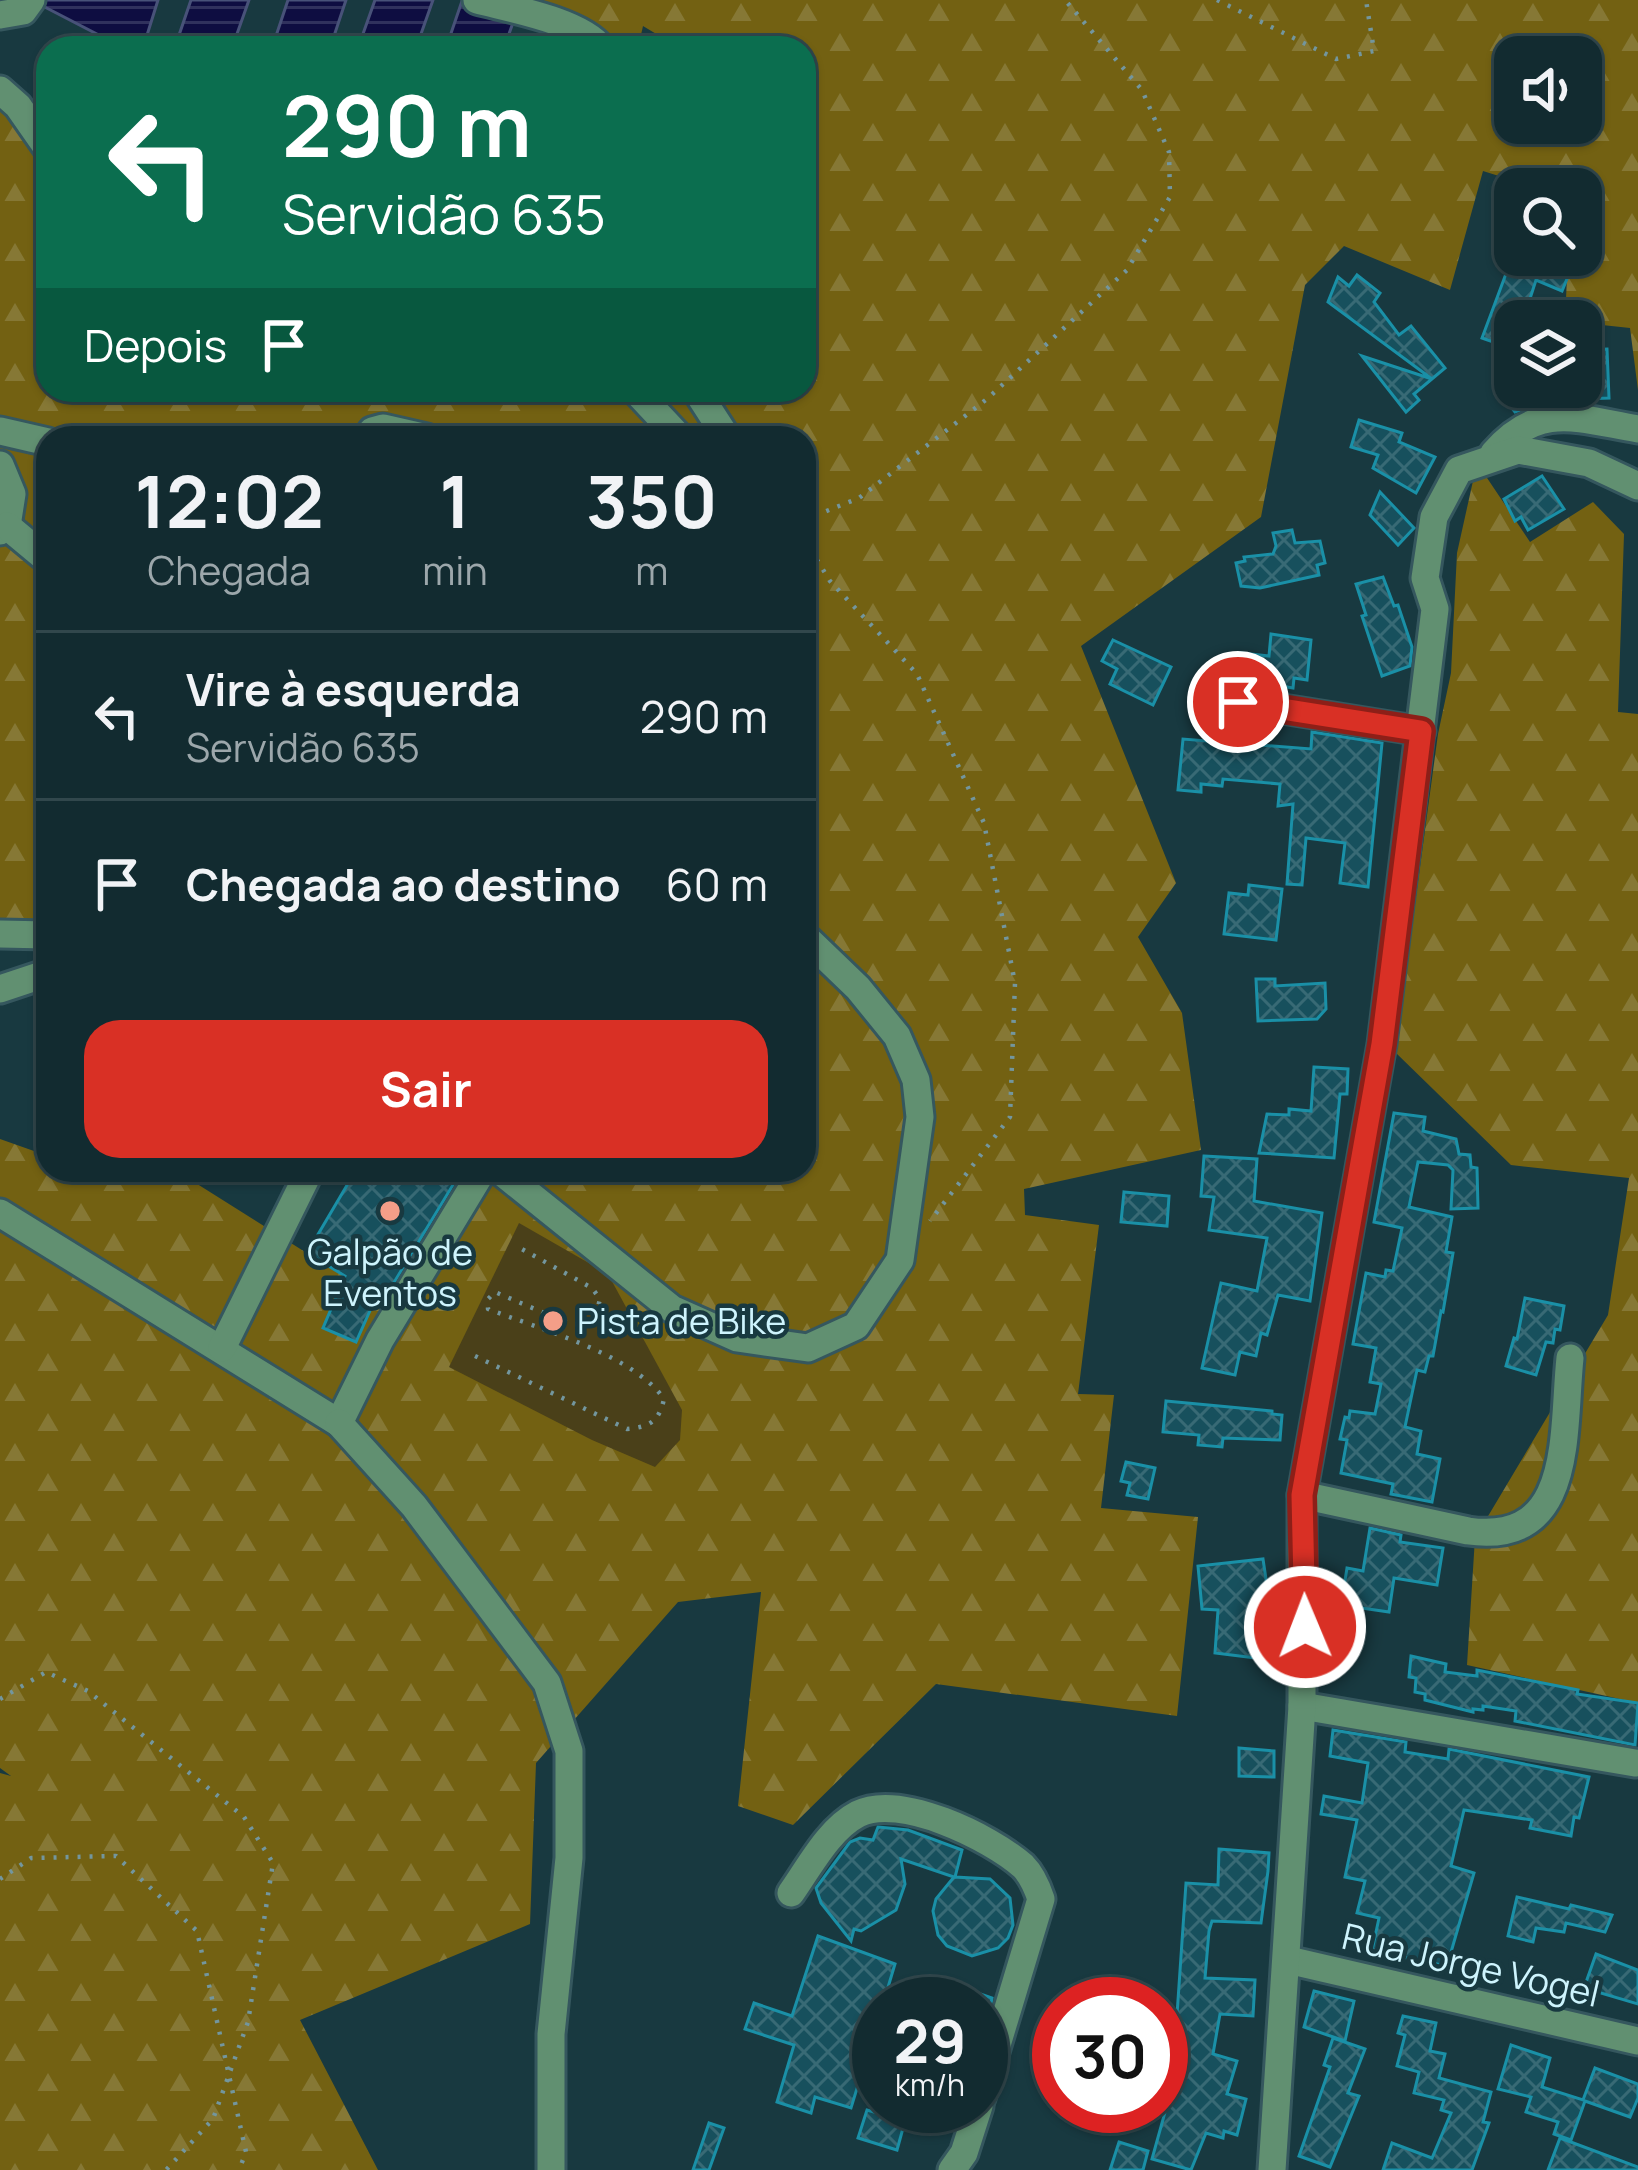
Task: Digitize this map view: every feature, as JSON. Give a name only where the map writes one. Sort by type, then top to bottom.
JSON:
[{"type":"street","points":[[0,15],[23,11],[31,0]]},
{"type":"street","points":[[477,0],[587,36]]},
{"type":"street","points":[[0,89],[36,132]]},
{"type":"street","points":[[646,402],[669,426]]},
{"type":"street","points":[[1488,460],[1509,435],[1547,416],[1638,429]]},
{"type":"street","points":[[0,431],[36,439]]},
{"type":"street","points":[[1272,2170],[1302,1706],[1302,1495],[1382,1044],[1435,609],[1424,578],[1434,517],[1459,470],[1518,450],[1589,463],[1638,486]]},
{"type":"street","points":[[0,465],[13,494],[4,528],[36,551]]},
{"type":"street","points":[[1238,702],[1423,719]]},
{"type":"street","points":[[0,914],[36,930]]},
{"type":"street","points":[[0,934],[36,934]]},
{"type":"street","points":[[515,1182],[672,1309],[737,1338],[808,1348],[856,1326],[900,1260],[920,1117],[916,1081],[897,1036],[858,988],[816,948]]},
{"type":"street","points":[[0,989],[36,977]]},
{"type":"street","points":[[222,1348],[304,1182]]},
{"type":"street","points":[[339,1423],[380,1340],[476,1182]]},
{"type":"street","points":[[0,1213],[339,1423],[414,1506],[548,1683],[569,1750],[568,1858],[551,2034],[551,2170]]},
{"type":"street","points":[[1302,1495],[1468,1531],[1495,1534],[1519,1528],[1538,1516],[1552,1490],[1562,1453],[1570,1358]]},
{"type":"street","points":[[1302,1706],[1635,1763]]},
{"type":"street","points":[[791,1892],[844,1822],[863,1811],[882,1807],[925,1815],[971,1832],[1023,1867],[1041,1899],[1008,2009]]},
{"type":"street","name":"Rua Jorge Vogel","points":[[1288,1960],[1638,2041]]},
{"type":"street","points":[[952,2170],[970,2133]]},
{"type":"path","points":[[816,515],[859,498],[986,399],[1127,270],[1170,197],[1169,152],[1142,90],[1065,0]]},
{"type":"path","points":[[1217,0],[1336,59],[1374,51],[1366,0]]},
{"type":"path","points":[[816,558],[830,581],[916,674],[984,823],[1015,982],[1010,1118],[928,1224]]},
{"type":"path","points":[[475,1356],[627,1429],[647,1427],[660,1415],[664,1399],[656,1387],[617,1361],[488,1309],[488,1299],[495,1292],[570,1324],[586,1325],[596,1315],[600,1299],[592,1288],[520,1248]]},
{"type":"path","points":[[0,1699],[46,1672],[88,1691],[244,1817],[273,1863],[248,2022],[213,2119],[166,2170]]},
{"type":"path","points":[[0,1879],[31,1858],[116,1856],[197,1931],[246,2152],[238,2170]]},
{"type":"green space","points":[[485,0],[1638,0],[1638,390],[1630,328],[1602,325],[1602,300],[1566,300],[1567,276],[1602,276],[1602,168],[1494,168],[1494,174],[1483,171],[1450,290],[1344,246],[1305,285],[1261,517],[1081,646],[1176,883],[1138,937],[1182,1013],[1201,1150],[1024,1189],[1025,1215],[1099,1225],[1078,1394],[1114,1395],[1101,1508],[1198,1517],[1177,1716],[936,1684],[793,1825],[738,1806],[761,1592],[678,1602],[536,1763],[530,1924],[300,2020],[378,2170],[0,2170],[0,1773],[11,1776],[0,1768],[0,1139],[36,1152],[36,1182],[194,1182],[405,1315],[492,1182],[816,1182],[816,426],[36,426],[36,939],[0,939],[0,77],[36,119],[36,402],[816,402],[816,36],[660,36],[643,26],[641,36],[574,36]]},
{"type":"green space","points":[[1477,463],[1530,542],[1593,502],[1624,534],[1618,712],[1638,714],[1638,1703],[1467,1665],[1475,1538],[1608,1315],[1629,1178],[1511,1165],[1395,1052],[1438,734],[1451,673],[1457,553]]},
{"type":"shaded area","points":[[158,0],[147,36],[101,36],[37,3]]},
{"type":"shaded area","points":[[191,0],[249,0],[236,36],[179,36]]},
{"type":"shaded area","points":[[288,0],[346,0],[334,36],[276,36]]},
{"type":"shaded area","points":[[375,0],[433,0],[420,36],[362,36]]},
{"type":"shaded area","points":[[462,1],[515,17],[508,36],[450,36]]},
{"type":"shaded area","name":"Pista de Bike","points":[[519,1223],[608,1274],[682,1410],[680,1440],[655,1467],[449,1367]]},
{"type":"building","points":[[1357,275],[1380,293],[1374,302],[1399,335],[1411,326],[1445,368],[1432,379],[1328,302],[1338,277],[1349,286]]},
{"type":"building","points":[[1505,276],[1568,276],[1562,291],[1536,280],[1530,300],[1496,300]]},
{"type":"building","points":[[1494,306],[1494,342],[1482,338]]},
{"type":"building","points":[[1602,349],[1607,349],[1609,398],[1602,398]]},
{"type":"building","points":[[1362,356],[1432,379],[1414,394],[1419,400],[1406,412]]},
{"type":"building","points":[[1359,420],[1402,433],[1399,442],[1435,457],[1416,493],[1373,468],[1378,455],[1351,447]]},
{"type":"building","points":[[1542,476],[1564,509],[1528,530],[1521,517],[1515,521],[1504,499]]},
{"type":"building","points":[[1380,492],[1414,528],[1398,545],[1370,515]]},
{"type":"building","points":[[1292,530],[1295,543],[1320,541],[1325,563],[1317,565],[1319,575],[1260,588],[1241,586],[1236,563],[1245,561],[1244,557],[1273,554],[1273,533]]},
{"type":"building","points":[[1383,577],[1412,647],[1410,666],[1382,676],[1356,584]]},
{"type":"building","points":[[1271,634],[1311,640],[1307,680],[1294,678],[1293,688],[1239,679],[1241,653],[1269,656]]},
{"type":"building","points":[[1113,640],[1171,667],[1153,705],[1110,684],[1117,669],[1102,661]]},
{"type":"building","points":[[1312,732],[1382,743],[1368,887],[1340,883],[1345,843],[1306,838],[1302,885],[1287,884],[1293,804],[1278,806],[1280,784],[1223,779],[1222,786],[1201,784],[1201,792],[1178,790],[1183,739],[1311,749]]},
{"type":"building","points":[[1249,885],[1282,889],[1276,940],[1224,934],[1229,893],[1248,895]]},
{"type":"building","points":[[1256,979],[1275,979],[1275,986],[1325,983],[1326,1009],[1317,1019],[1258,1021]]},
{"type":"building","points":[[1314,1067],[1348,1069],[1347,1094],[1340,1094],[1334,1158],[1259,1153],[1267,1114],[1311,1111]]},
{"type":"building","points":[[1394,1113],[1425,1117],[1423,1131],[1456,1139],[1459,1154],[1470,1155],[1471,1167],[1477,1168],[1478,1208],[1451,1209],[1453,1170],[1448,1165],[1418,1162],[1409,1207],[1452,1217],[1446,1252],[1453,1253],[1443,1312],[1433,1356],[1425,1372],[1417,1370],[1405,1427],[1421,1431],[1417,1454],[1440,1459],[1432,1502],[1391,1494],[1393,1484],[1341,1473],[1347,1440],[1340,1439],[1345,1417],[1349,1418],[1350,1411],[1375,1414],[1381,1384],[1370,1382],[1376,1348],[1353,1344],[1366,1273],[1385,1277],[1386,1270],[1393,1271],[1402,1228],[1374,1222]]},
{"type":"building","points":[[1204,1156],[1257,1159],[1254,1201],[1322,1213],[1310,1301],[1278,1295],[1256,1356],[1240,1352],[1235,1375],[1202,1368],[1221,1283],[1257,1291],[1267,1238],[1209,1230],[1214,1197],[1201,1196]]},
{"type":"building","name":"Galpão de Eventos","points":[[349,1182],[455,1182],[384,1299],[377,1295],[356,1342],[323,1328],[345,1276],[307,1253]]},
{"type":"building","points":[[1124,1192],[1169,1196],[1167,1226],[1121,1222]]},
{"type":"building","points":[[1525,1298],[1564,1306],[1560,1330],[1555,1329],[1553,1343],[1546,1342],[1536,1375],[1506,1366]]},
{"type":"building","points":[[1166,1401],[1272,1411],[1282,1415],[1280,1440],[1223,1438],[1222,1447],[1198,1445],[1199,1435],[1163,1432]]},
{"type":"building","points":[[1126,1462],[1155,1468],[1148,1499],[1127,1495],[1130,1483],[1121,1481]]},
{"type":"building","points":[[1370,1528],[1401,1535],[1400,1542],[1443,1548],[1437,1585],[1394,1578],[1389,1612],[1341,1605],[1347,1568],[1363,1571]]},
{"type":"building","points":[[1263,1559],[1269,1599],[1264,1659],[1215,1653],[1218,1610],[1202,1609],[1198,1566]]},
{"type":"building","points":[[1411,1656],[1446,1664],[1445,1672],[1477,1676],[1477,1670],[1638,1703],[1635,1745],[1515,1721],[1516,1711],[1483,1706],[1473,1712],[1425,1700],[1425,1694],[1415,1692],[1416,1678],[1409,1677]]},
{"type":"building","points":[[1333,1730],[1406,1742],[1405,1752],[1448,1759],[1449,1749],[1589,1777],[1571,1836],[1530,1828],[1532,1820],[1464,1810],[1451,1866],[1474,1873],[1447,1966],[1372,1951],[1379,1918],[1357,1913],[1365,1881],[1345,1877],[1357,1820],[1321,1814],[1324,1796],[1362,1803],[1368,1763],[1330,1756]]},
{"type":"building","points":[[1239,1748],[1274,1751],[1274,1777],[1239,1776]]},
{"type":"building","points":[[878,1827],[908,1830],[962,1850],[955,1877],[990,1879],[1010,1898],[1013,1925],[1008,1938],[998,1948],[972,1956],[947,1946],[938,1935],[933,1911],[936,1899],[954,1877],[901,1859],[905,1884],[896,1910],[861,1931],[854,1929],[851,1941],[821,1903],[816,1888],[850,1842],[873,1840]]},
{"type":"building","points":[[1219,1849],[1269,1853],[1261,1923],[1212,1921],[1209,1931],[1205,1978],[1255,1980],[1253,2016],[1220,2014],[1213,2054],[1237,2061],[1227,2094],[1246,2099],[1237,2135],[1224,2131],[1223,2138],[1206,2133],[1191,2170],[1152,2159],[1159,2133],[1188,2133],[1188,1977],[1180,1977],[1186,1883],[1218,1885]]},
{"type":"building","points":[[1517,1897],[1612,1915],[1605,1932],[1566,1923],[1564,1932],[1536,1928],[1533,1942],[1508,1936]]},
{"type":"building","points":[[818,1936],[895,1964],[891,1977],[852,1977],[851,2108],[815,2097],[811,2113],[777,2102],[794,2045],[745,2029],[754,2003],[792,2016]]},
{"type":"building","points":[[1596,1954],[1638,1970],[1638,2004],[1584,1988]]},
{"type":"building","points":[[1314,1991],[1354,2001],[1345,2041],[1304,2027]]},
{"type":"building","points":[[1403,2016],[1436,2023],[1430,2051],[1445,2054],[1439,2078],[1491,2092],[1483,2122],[1489,2123],[1472,2170],[1383,2170],[1392,2143],[1432,2158],[1451,2113],[1441,2110],[1444,2100],[1414,2093],[1419,2072],[1397,2066],[1405,2035],[1398,2033]]},
{"type":"building","points":[[1333,2038],[1365,2049],[1348,2093],[1359,2096],[1330,2167],[1299,2156],[1330,2067],[1324,2065]]},
{"type":"building","points":[[1511,2045],[1550,2058],[1542,2087],[1583,2100],[1595,2068],[1638,2084],[1630,2117],[1585,2101],[1571,2140],[1554,2134],[1558,2122],[1526,2112],[1531,2097],[1498,2089]]},
{"type":"building","points":[[709,2123],[724,2128],[709,2170],[693,2170]]},
{"type":"building","points":[[860,2133],[902,2133],[897,2150],[858,2138]]},
{"type":"building","points":[[1560,2138],[1638,2167],[1638,2170],[1548,2170]]},
{"type":"building","points":[[1119,2142],[1148,2151],[1143,2170],[1110,2170]]},
{"type":"place","name":"Galpão de Eventos","points":[[390,1211]]},
{"type":"place","name":"Pista de Bike","points":[[553,1321]]},
{"type":"route","points":[[1238,702],[1421,731],[1382,1044],[1302,1495],[1305,1627]]}]
